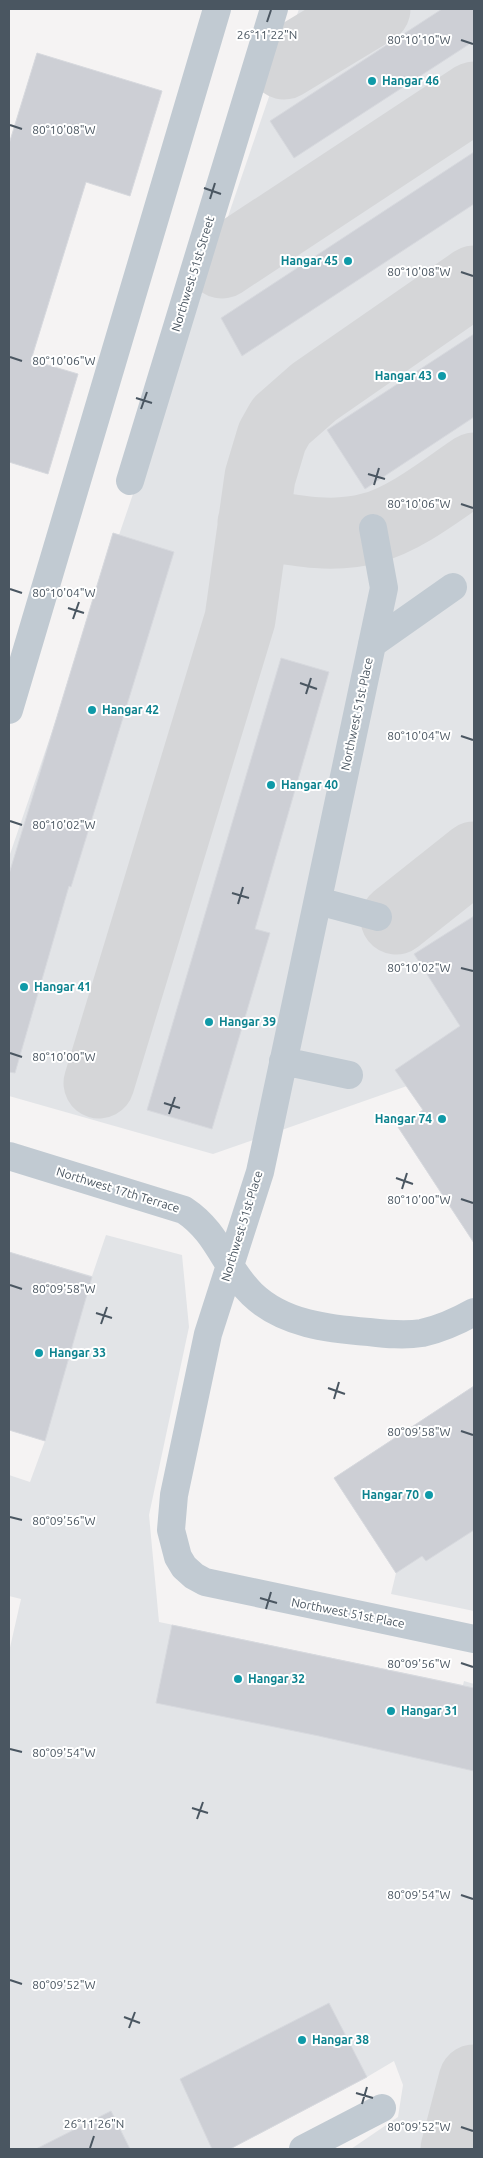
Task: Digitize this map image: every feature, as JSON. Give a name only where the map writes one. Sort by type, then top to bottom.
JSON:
[{"type":"street","points":[[9,710],[217,9]]},
{"type":"street","name":"Northwest 51st Street","points":[[130,481],[274,9]]},
{"type":"street","name":"Northwest 51st Place","points":[[373,528],[384,588],[260,1172],[208,1334],[171,1514],[173,1544],[184,1567],[194,1576],[219,1586],[474,1639]]},
{"type":"street","points":[[372,644],[452,587]]},
{"type":"street","points":[[318,901],[378,917]]},
{"type":"street","points":[[283,1061],[349,1075]]},
{"type":"street","name":"Northwest 17th Terrace","points":[[9,1156],[184,1210],[203,1224],[212,1235],[230,1266],[245,1286],[264,1303],[308,1324],[326,1328],[388,1334],[420,1333],[439,1328],[474,1312]]},
{"type":"street","points":[[303,2149],[382,2108]]},
{"type":"shaded area","points":[[299,9],[474,9],[474,1216],[462,1225],[398,1127],[423,1110],[407,1086],[213,1154],[9,1096],[9,857],[56,720],[113,533],[119,535]]},
{"type":"shaded area","points":[[106,1235],[182,1255],[189,1327],[149,1515],[159,1622],[463,1685],[464,1681],[474,1684],[474,2149],[351,2149],[398,2117],[403,2085],[394,2061],[230,2149],[9,2149],[9,1652],[21,1599],[9,1596],[9,1475],[30,1482],[45,1441],[9,1430],[9,1252],[92,1276]]},
{"type":"shaded area","name":"Hangar 70","points":[[474,1386],[474,1611],[391,1594],[396,1573],[334,1478]]},
{"type":"building","name":"Hangar 46","points":[[442,9],[474,9],[474,41],[294,158],[270,121]]},
{"type":"building","points":[[37,53],[162,91],[130,196],[86,182],[31,360],[78,374],[48,474],[9,462],[9,144]]},
{"type":"building","name":"Hangar 45","points":[[474,152],[474,204],[242,356],[221,318]]},
{"type":"building","name":"Hangar 43","points":[[474,334],[474,417],[365,489],[327,430]]},
{"type":"building","name":"Hangar 42","points":[[113,533],[174,552],[71,887],[69,886],[15,1073],[9,1072],[9,874]]},
{"type":"building","points":[[281,658],[329,672],[255,929],[270,933],[212,1129],[147,1110]]},
{"type":"building","name":"Hangar 74","points":[[474,916],[474,1243],[398,1127],[423,1110],[395,1070],[460,1026],[414,954]]},
{"type":"building","name":"Hangar 33","points":[[9,1252],[92,1277],[45,1441],[9,1430]]},
{"type":"building","name":"Hangar 70","points":[[474,1386],[474,1530],[426,1561],[422,1556],[396,1573],[334,1478]]},
{"type":"building","points":[[172,1625],[474,1688],[474,1771],[319,1736],[156,1703]]},
{"type":"building","name":"Hangar 38","points":[[329,2003],[367,2077],[230,2149],[212,2149],[180,2079]]},
{"type":"building","points":[[111,2111],[130,2149],[36,2149]]},
{"type":"taxiway","points":[[284,64],[375,9]]},
{"type":"taxiway","points":[[222,263],[474,97]]},
{"type":"taxiway","points":[[99,1083],[240,619],[260,477],[272,437],[281,421],[314,392],[474,281]]},
{"type":"taxiway","points":[[253,523],[297,531],[327,533],[342,533],[371,528],[398,518],[474,468]]},
{"type":"taxiway","points":[[396,919],[474,857]]},
{"type":"taxiway","points":[[456,2149],[474,2080]]},
{"type":"place","name":"Hangar 46","points":[[372,81]]},
{"type":"place","name":"Hangar 45","points":[[348,261]]},
{"type":"place","name":"Hangar 43","points":[[442,376]]},
{"type":"place","name":"Hangar 42","points":[[92,710]]},
{"type":"place","name":"Hangar 40","points":[[271,785]]},
{"type":"place","name":"Hangar 41","points":[[24,987]]},
{"type":"place","name":"Hangar 39","points":[[209,1022]]},
{"type":"place","name":"Hangar 74","points":[[442,1119]]},
{"type":"place","name":"Hangar 33","points":[[39,1353]]},
{"type":"place","name":"Hangar 70","points":[[429,1495]]},
{"type":"place","name":"Hangar 32","points":[[238,1679]]},
{"type":"place","name":"Hangar 31","points":[[391,1711]]},
{"type":"place","name":"Hangar 38","points":[[302,2040]]}]
